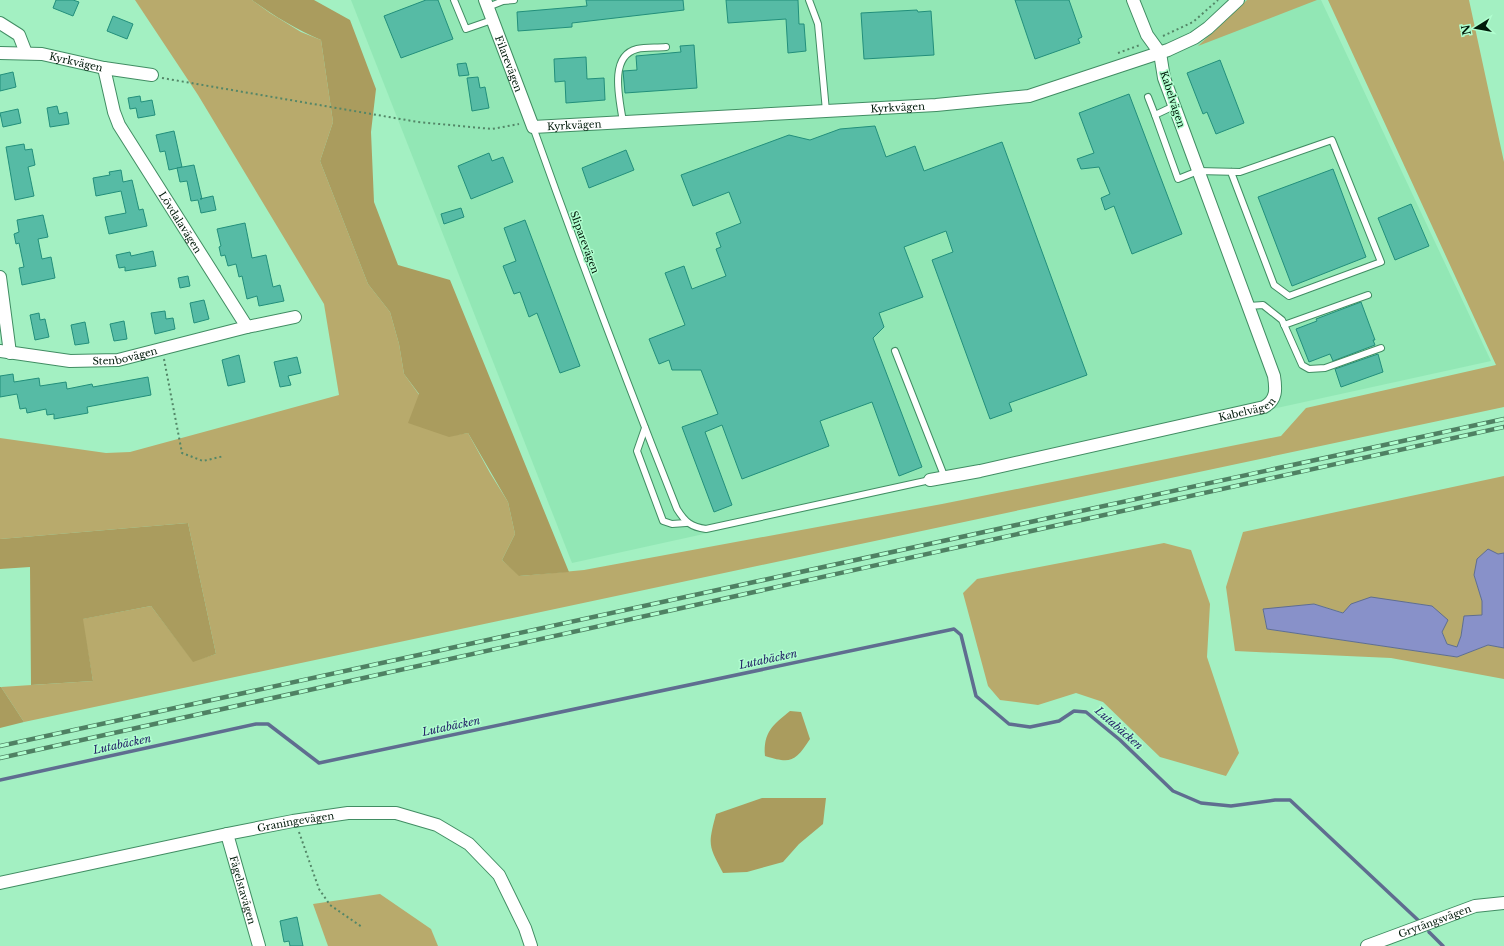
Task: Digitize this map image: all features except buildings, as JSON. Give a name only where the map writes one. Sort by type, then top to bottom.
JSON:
[{"type":"street","points":[[1133,0],[1147,35],[1160,53]]},
{"type":"street","name":"Kyrkvägen","points":[[528,125],[623,122],[826,111],[1029,96],[1160,53],[1194,38],[1208,28],[1238,0]]},
{"type":"street","name":"Filarevägen","points":[[486,4],[528,125]]},
{"type":"street","points":[[0,24],[19,35],[26,53]]},
{"type":"street","name":"Kyrkvägen","points":[[0,52],[42,54],[104,68],[152,75]]},
{"type":"street","name":"Kabelvägen","points":[[930,480],[980,472],[1264,407],[1276,394],[1274,376],[1164,78],[1160,53]]},
{"type":"street","name":"Lövdalavägen","points":[[104,68],[114,112],[119,125],[247,327]]},
{"type":"street","points":[[0,278],[5,352]]},
{"type":"street","points":[[247,327],[295,316]]},
{"type":"street","name":"Stenbovägen","points":[[5,352],[70,361],[92,362],[118,360],[162,350],[247,327]]},
{"type":"street","name":"Graningevägen","points":[[0,883],[227,834],[296,821],[348,813],[396,813],[437,825],[469,844],[499,875],[525,928],[531,946]]},
{"type":"street","name":"Fågelstavägen","points":[[227,834],[259,946]]},
{"type":"street","name":"Grytängsvägen","points":[[1367,946],[1475,906],[1504,904]]},
{"type":"lane","points":[[454,0],[466,29],[492,20]]},
{"type":"lane","points":[[486,4],[514,0]]},
{"type":"lane","points":[[809,0],[818,24],[826,111]]},
{"type":"lane","points":[[623,122],[618,78],[618,69],[622,59],[629,52],[637,49],[666,47]]},
{"type":"lane","points":[[1148,97],[1178,179],[1198,171],[1240,172],[1332,140],[1381,262],[1289,296],[1274,285],[1231,172]]},
{"type":"lane","points":[[1155,115],[1174,106]]},
{"type":"lane","name":"Sliparevägen","points":[[528,125],[677,510],[686,523]]},
{"type":"lane","points":[[1284,325],[1368,295]]},
{"type":"lane","points":[[1249,306],[1263,305],[1278,316],[1284,325],[1302,365],[1309,369],[1325,368],[1381,348]]},
{"type":"lane","points":[[895,351],[945,478]]},
{"type":"lane","points":[[645,428],[637,451],[664,521],[672,524],[686,523],[695,528],[706,529],[930,480]]},
{"type":"path","points":[[1114,54],[1181,29],[1193,22],[1218,0]]},
{"type":"path","points":[[152,75],[169,80],[418,122],[492,129],[528,125]]},
{"type":"path","points":[[162,350],[182,453],[203,461],[224,456]]},
{"type":"path","points":[[296,821],[304,849],[319,889],[330,905],[362,927]]},
{"type":"shaded area","points":[[135,0],[252,0],[301,32],[321,40],[333,122],[320,161],[368,284],[390,312],[399,344],[404,374],[449,436],[468,433],[508,502],[515,534],[502,560],[520,576],[584,570],[942,504],[1281,436],[1306,408],[1496,365],[1328,0],[1469,0],[1504,162],[1504,407],[24,722],[1,687],[93,681],[82,619],[151,606],[193,661],[216,654],[188,523],[0,539],[0,438],[106,453],[130,452],[339,395],[324,304],[198,95]]},
{"type":"shaded area","points":[[252,0],[314,0],[350,20],[376,89],[371,132],[374,202],[398,265],[450,280],[569,572],[519,576],[502,560],[515,534],[508,502],[468,433],[449,437],[408,423],[419,394],[404,374],[399,344],[390,312],[368,284],[320,161],[333,122],[321,40],[285,22]]},
{"type":"shaded area","points":[[351,0],[1321,0],[1491,361],[572,563]]},
{"type":"shaded area","points":[[1247,0],[1317,0],[1198,46]]},
{"type":"shaded area","points":[[1504,476],[1504,553],[1498,554],[1474,575],[1482,601],[1482,615],[1464,617],[1461,636],[1457,647],[1447,644],[1432,606],[1405,602],[1344,613],[1314,604],[1263,610],[1267,629],[1457,657],[1488,645],[1504,648],[1504,679],[1391,658],[1235,651],[1226,587],[1243,532]]},
{"type":"shaded area","points":[[188,523],[216,654],[193,662],[151,606],[83,619],[93,681],[31,685],[30,567],[0,569],[0,539]]},
{"type":"shaded area","points":[[1164,543],[1191,550],[1210,604],[1207,657],[1239,753],[1226,776],[1160,757],[1103,702],[1076,693],[1038,705],[1000,700],[988,686],[963,593],[977,579]]},
{"type":"shaded area","points":[[1,687],[24,722],[0,728]]},
{"type":"shaded area","points":[[790,711],[801,712],[810,739],[796,757],[792,759],[781,760],[765,756],[766,741],[770,730]]},
{"type":"shaded area","points":[[762,798],[826,798],[823,824],[799,844],[783,862],[747,872],[723,873],[714,856],[711,845],[716,814]]},
{"type":"shaded area","points":[[380,894],[431,929],[438,946],[328,946],[313,904]]},
{"type":"water","points":[[1488,549],[1498,554],[1504,553],[1504,648],[1488,645],[1457,657],[1267,629],[1263,609],[1314,604],[1343,613],[1351,604],[1371,597],[1432,606],[1448,620],[1442,632],[1447,644],[1457,647],[1461,636],[1464,616],[1482,615],[1482,601],[1474,575],[1477,559]]},
{"type":"waterway","name":"Lutabäcken","points":[[0,780],[256,724],[268,724],[319,763],[954,629],[961,635],[976,696],[1009,724],[1030,727],[1059,721],[1074,711],[1086,712],[1120,740],[1173,791],[1201,803],[1231,806],[1275,800],[1290,800],[1419,921]]},
{"type":"waterway","name":"Lutabäcken","points":[[1429,932],[1443,946]]},
{"type":"railway","points":[[0,746],[1504,419]]},
{"type":"railway","points":[[0,758],[1504,427]]}]
